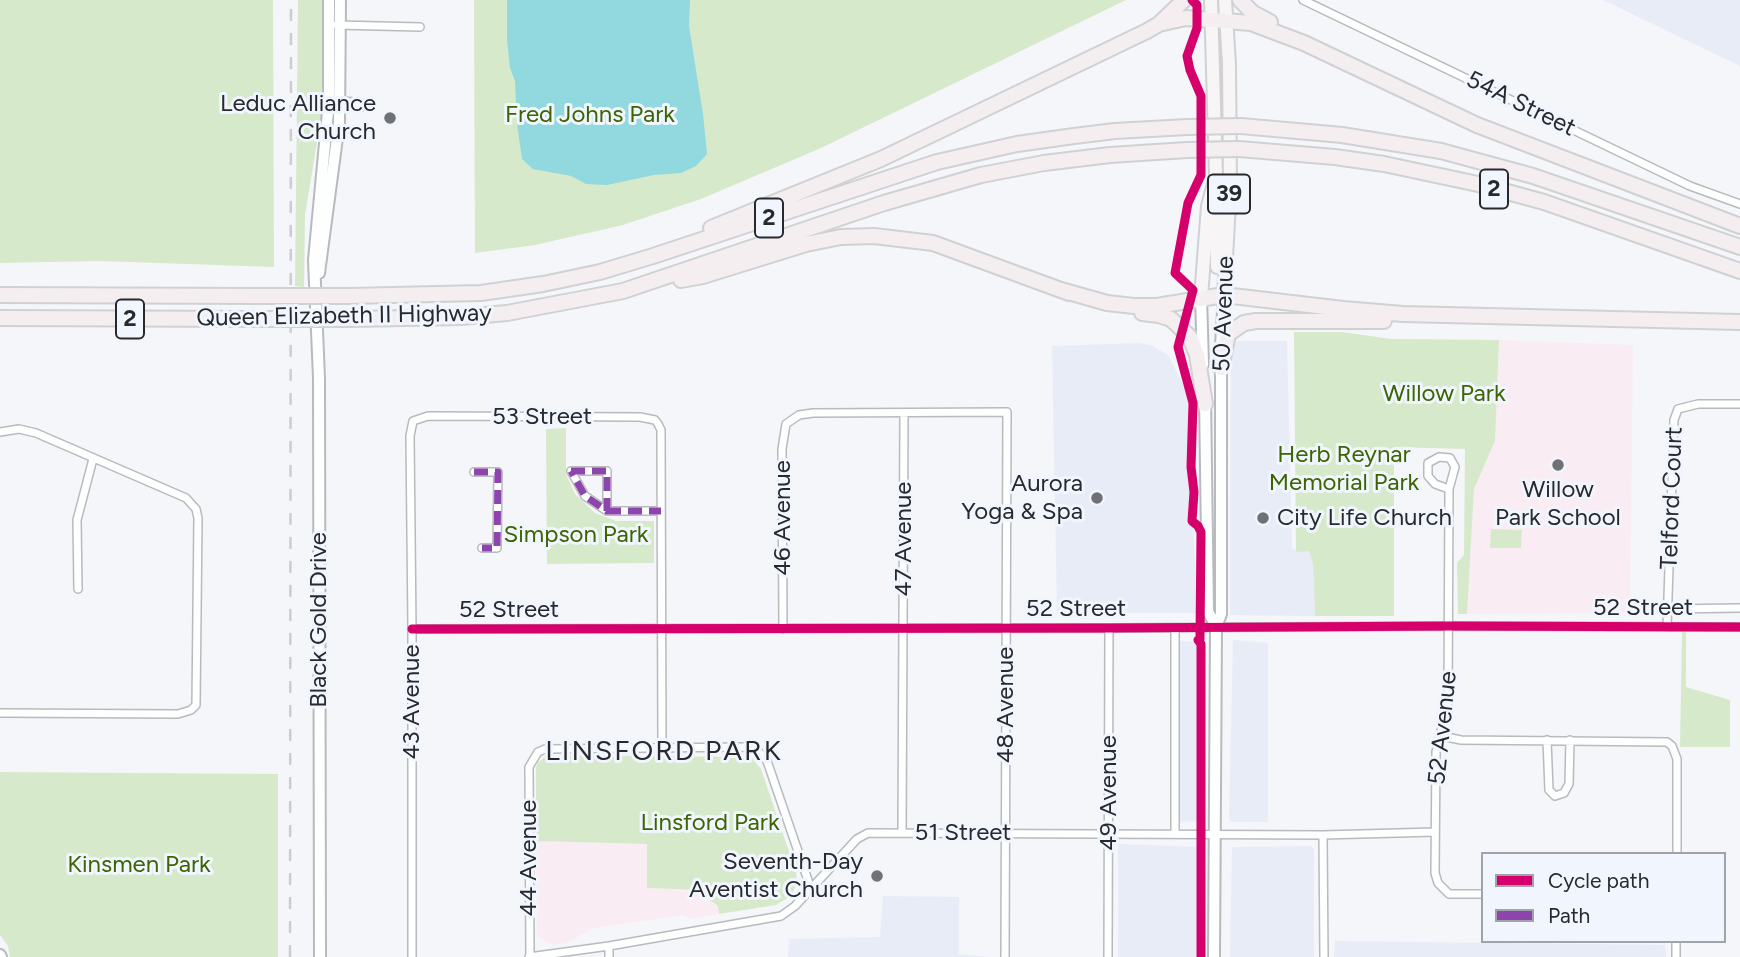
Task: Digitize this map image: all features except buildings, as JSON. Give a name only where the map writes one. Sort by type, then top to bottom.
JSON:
[{"type":"highway","points":[[1159,24],[1184,0]]},
{"type":"highway","points":[[1240,0],[1253,13],[1304,43]]},
{"type":"highway","points":[[600,272],[881,159],[1159,24],[1186,18],[1251,23],[1304,43],[1477,125],[1740,226]]},
{"type":"highway","name":"Queen Elizabeth II Highway","points":[[0,295],[349,296],[481,293],[600,272],[937,162],[1017,144],[1074,135],[1187,127],[1241,126],[1342,135],[1441,151],[1533,176],[1740,247]]},
{"type":"highway","name":"Queen Elizabeth II Highway","points":[[0,318],[350,320],[496,314],[623,291],[884,203],[981,175],[1044,163],[1186,150],[1239,149],[1348,159],[1478,184],[1544,202],[1740,271]]},
{"type":"highway","points":[[623,291],[704,276],[806,244],[841,237],[874,236],[933,243],[1112,308],[1159,315],[1180,325],[1194,345],[1205,404]]},
{"type":"highway","points":[[0,287],[71,295]]},
{"type":"highway","points":[[1061,290],[1127,306],[1157,306],[1224,295],[1343,310],[1403,314],[1740,322]]},
{"type":"highway","points":[[1221,368],[1228,334],[1244,323],[1256,321],[1489,321],[1562,317]]},
{"type":"main road","name":"Black Gold Drive","points":[[329,0],[335,25]]},
{"type":"main road","name":"Black Gold Drive","points":[[320,957],[319,406],[314,260],[325,159],[335,102],[335,25],[340,0]]},
{"type":"main road","name":"50 Avenue","points":[[1211,0],[1221,29],[1229,93],[1230,184],[1221,368],[1221,614],[1216,627],[1214,957]]},
{"type":"main road","name":"50 Avenue","points":[[1216,627],[1208,611],[1201,297],[1208,206],[1216,176],[1219,20],[1225,0]]},
{"type":"main road","points":[[335,102],[361,105]]},
{"type":"main road","points":[[1216,176],[1217,262],[1219,285],[1224,295]]},
{"type":"main road","points":[[1205,434],[1221,434]]},
{"type":"street","name":"54A Street","points":[[1303,0],[1690,186],[1740,204]]},
{"type":"street","points":[[335,25],[419,27]]},
{"type":"street","name":"Telford Court","points":[[1667,627],[1674,420],[1678,409],[1698,404],[1740,404]]},
{"type":"street","name":"48 Avenue","points":[[904,413],[1007,412],[1005,957]]},
{"type":"street","name":"46 Avenue","points":[[783,629],[782,449],[786,424],[799,415],[813,413],[904,413]]},
{"type":"street","name":"47 Avenue","points":[[902,832],[904,413]]},
{"type":"street","name":"53 Street","points":[[428,416],[640,417],[655,420],[661,430],[661,511]]},
{"type":"street","name":"43 Avenue","points":[[412,957],[410,436],[414,421],[428,416]]},
{"type":"street","points":[[0,432],[11,429],[28,430],[186,498],[198,518],[196,705],[191,710],[178,714],[0,713]]},
{"type":"street","points":[[1438,457],[1450,458],[1455,467],[1449,489],[1434,484],[1428,476],[1428,463],[1438,457]]},
{"type":"street","points":[[78,589],[77,520],[93,459]]},
{"type":"street","points":[[474,471],[498,472],[497,548],[482,548]]},
{"type":"street","points":[[607,511],[607,471],[572,471],[585,496],[607,511],[661,511],[662,747],[750,747],[763,755],[811,889]]},
{"type":"street","name":"52 Avenue","points":[[1449,489],[1448,702],[1436,752],[1435,873],[1438,883],[1450,894],[1481,894]]},
{"type":"street","points":[[1668,609],[1740,608]]},
{"type":"street","name":"52 Street","points":[[412,629],[1740,627]]},
{"type":"street","name":"49 Avenue","points":[[1108,957],[1109,628]]},
{"type":"street","points":[[1174,628],[1175,833]]},
{"type":"street","points":[[1441,736],[1461,740],[1659,740],[1672,746],[1677,759],[1677,852]]},
{"type":"street","points":[[1547,740],[1549,790],[1555,796],[1563,793],[1569,784],[1570,740]]},
{"type":"street","name":"44 Avenue","points":[[529,957],[529,767],[533,759],[538,752],[555,747],[662,747]]},
{"type":"street","name":"51 Street","points":[[529,957],[775,918],[788,913],[863,835],[902,832],[1323,835],[1435,832]]},
{"type":"street","points":[[1323,835],[1324,957]]},
{"type":"street","points":[[609,946],[609,957]]},
{"type":"shaded area","points":[[1603,0],[1740,0],[1740,66]]},
{"type":"shaded area","name":"Willow Park School","points":[[1499,340],[1633,345],[1630,613],[1467,614],[1474,489],[1495,441]]},
{"type":"shaded area","points":[[1235,341],[1287,341],[1292,549],[1309,551],[1313,564],[1315,616],[1230,615],[1231,349]]},
{"type":"shaded area","points":[[1140,343],[1153,346],[1168,355],[1188,394],[1197,613],[1057,613],[1052,346]]},
{"type":"shaded area","points":[[1233,640],[1268,643],[1268,822],[1231,822],[1229,818]]},
{"type":"shaded area","points":[[1176,641],[1203,642],[1203,821],[1177,822]]},
{"type":"shaded area","points":[[536,841],[647,844],[647,888],[698,890],[718,906],[719,914],[690,919],[684,915],[593,928],[567,943],[553,945],[537,936]]},
{"type":"shaded area","points":[[1118,844],[1201,847],[1203,957],[1118,957]]},
{"type":"shaded area","points":[[1311,846],[1314,849],[1314,957],[1230,957],[1232,847]]},
{"type":"shaded area","points":[[883,896],[959,897],[959,954],[990,957],[788,957],[789,939],[880,937]]},
{"type":"shaded area","points":[[1335,941],[1665,945],[1666,957],[1334,957]]},
{"type":"green space","points":[[0,0],[273,0],[274,267],[100,261],[0,263]]},
{"type":"green space","points":[[298,0],[323,0],[324,100],[305,215],[304,287],[295,286]]},
{"type":"green space","name":"Fred Johns Park","points":[[474,0],[1126,0],[821,148],[701,199],[623,225],[535,245],[475,253]]},
{"type":"green space","name":"Herb Reynar Memorial Park","points":[[1294,332],[1342,332],[1391,339],[1499,340],[1495,441],[1474,489],[1467,614],[1458,614],[1457,563],[1464,555],[1465,449],[1394,447],[1394,616],[1315,616],[1313,564],[1309,551],[1296,552]]},
{"type":"green space","name":"Simpson Park","points":[[566,428],[566,474],[575,494],[595,513],[616,521],[654,521],[654,563],[547,564],[546,429]]},
{"type":"green space","points":[[1491,529],[1522,530],[1521,548],[1490,548]]},
{"type":"green space","points":[[1682,632],[1686,632],[1686,687],[1730,700],[1730,747],[1680,747]]},
{"type":"green space","name":"Linsford Park","points":[[548,755],[751,757],[761,769],[796,872],[794,890],[776,905],[719,914],[718,906],[698,890],[647,888],[647,844],[536,841],[536,767],[538,762]]},
{"type":"green space","name":"Kinsmen Park","points":[[0,772],[278,774],[278,957],[10,957],[8,946],[0,935]]},
{"type":"water","points":[[507,0],[690,0],[689,26],[707,154],[696,166],[681,173],[654,175],[607,185],[586,184],[571,176],[533,169],[522,159],[515,81],[510,68],[507,40]]},
{"type":"railway","points":[[290,957],[291,0]]},
{"type":"marked path","points":[[571,471],[607,471],[607,511],[585,496],[571,471]]},
{"type":"marked path","points":[[474,472],[498,472],[497,548],[482,548]]},
{"type":"marked path","points":[[607,511],[661,511]]},
{"type":"cycle path","points":[[1192,0],[1197,5],[1197,28],[1187,56],[1201,96],[1201,175],[1188,203],[1175,273],[1193,290],[1178,347],[1193,403],[1192,521],[1201,532],[1198,640],[1201,644],[1201,957]]},
{"type":"cycle path","points":[[412,629],[1740,627]]},
{"type":"place","name":"Leduc Alliance Church","points":[[390,118]]},
{"type":"place","name":"Willow Park School","points":[[1558,465]]},
{"type":"place","name":"Aurora Yoga & Spa","points":[[1097,498]]},
{"type":"place","name":"City Life Church","points":[[1263,518]]},
{"type":"place","name":"Seventh-Day Aventist Church","points":[[877,876]]},
{"type":"district","name":"LINSFORD PARK","points":[[664,752]]},
{"type":"park label","name":"Willow Park","points":[[1444,394]]}]
